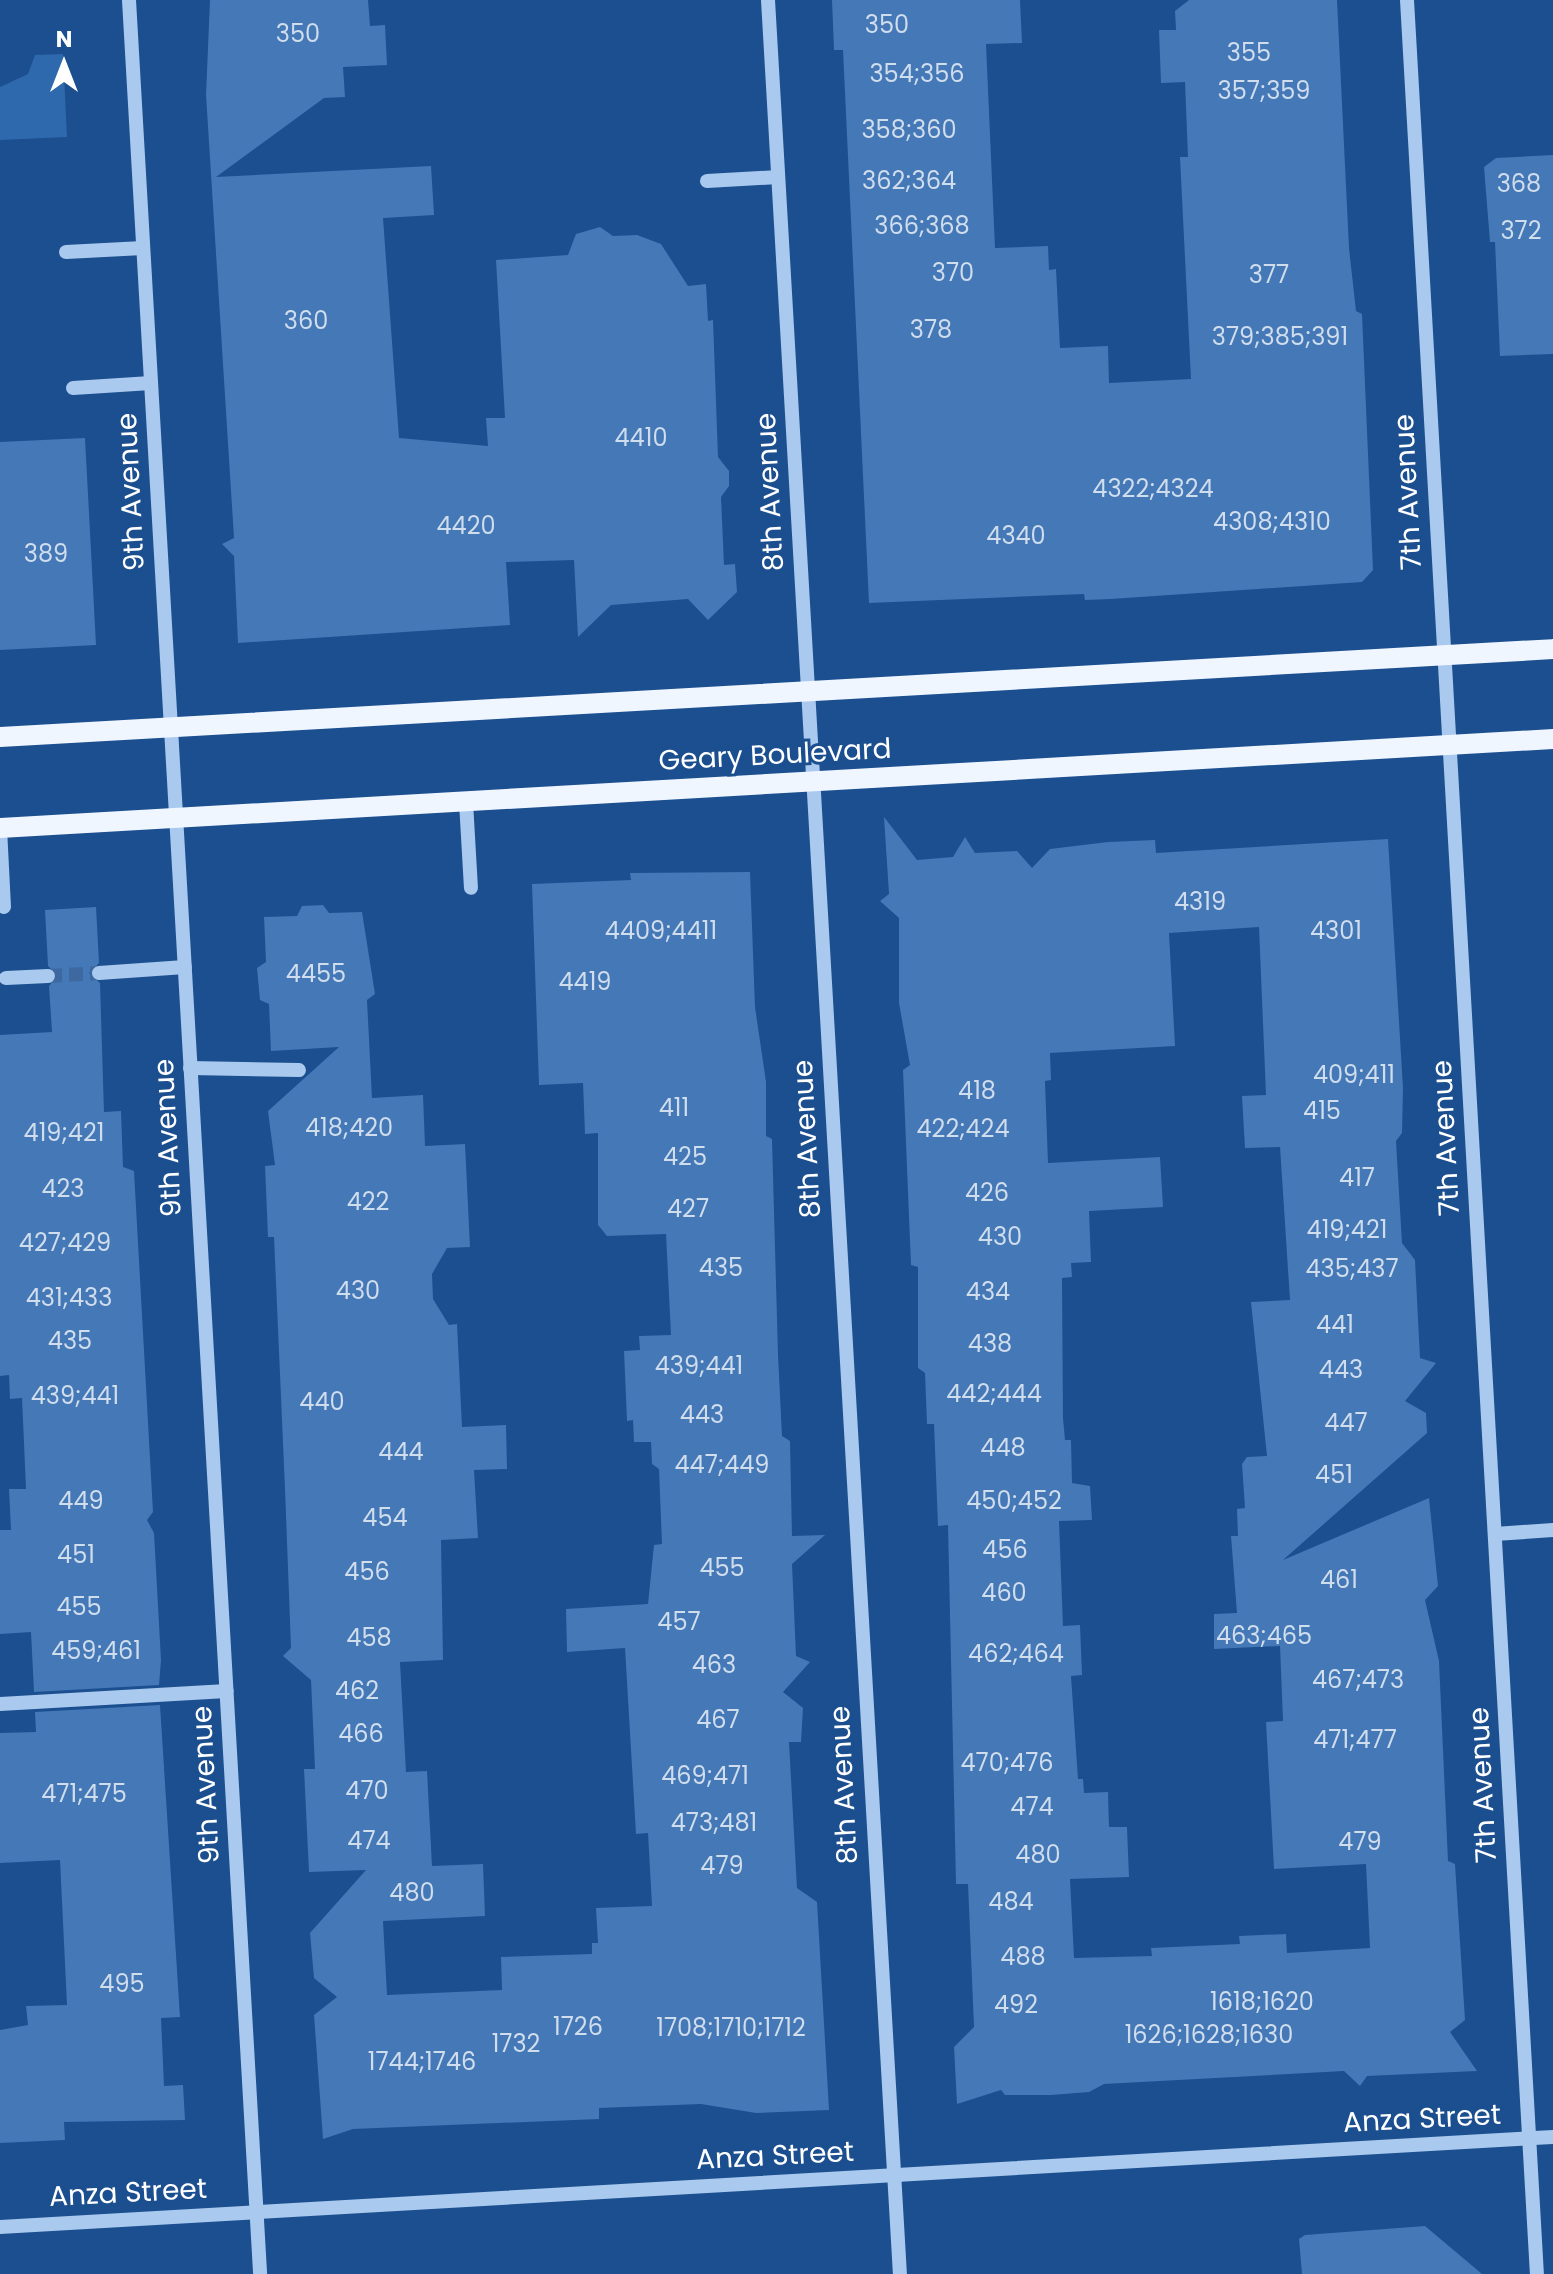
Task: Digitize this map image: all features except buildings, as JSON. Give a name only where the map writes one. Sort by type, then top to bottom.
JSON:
[{"type":"main road","points":[[0,737],[1553,649]]},
{"type":"main road","name":"Geary Boulevard","points":[[0,828],[1553,739]]},
{"type":"street","name":"9th Avenue","points":[[129,0],[260,2274]]},
{"type":"street","name":"8th Avenue","points":[[768,0],[900,2274]]},
{"type":"street","name":"7th Avenue","points":[[1407,0],[1537,2274]]},
{"type":"street","points":[[707,181],[778,177]]},
{"type":"street","points":[[66,252],[143,248]]},
{"type":"street","points":[[73,388],[151,383]]},
{"type":"street","points":[[466,802],[471,888]]},
{"type":"street","points":[[0,828],[4,907]]},
{"type":"street","points":[[99,973],[185,967]]},
{"type":"street","points":[[6,978],[48,976]]},
{"type":"street","points":[[190,1068],[299,1070]]},
{"type":"street","points":[[1495,1534],[1553,1530]]},
{"type":"street","points":[[0,1704],[227,1691]]},
{"type":"street","name":"Anza Street","points":[[0,2227],[1553,2137]]},
{"type":"shaded area","points":[[63,54],[67,137],[0,140],[0,87],[28,74],[35,55]]},
{"type":"tunnel","points":[[48,976],[99,973]]}]
